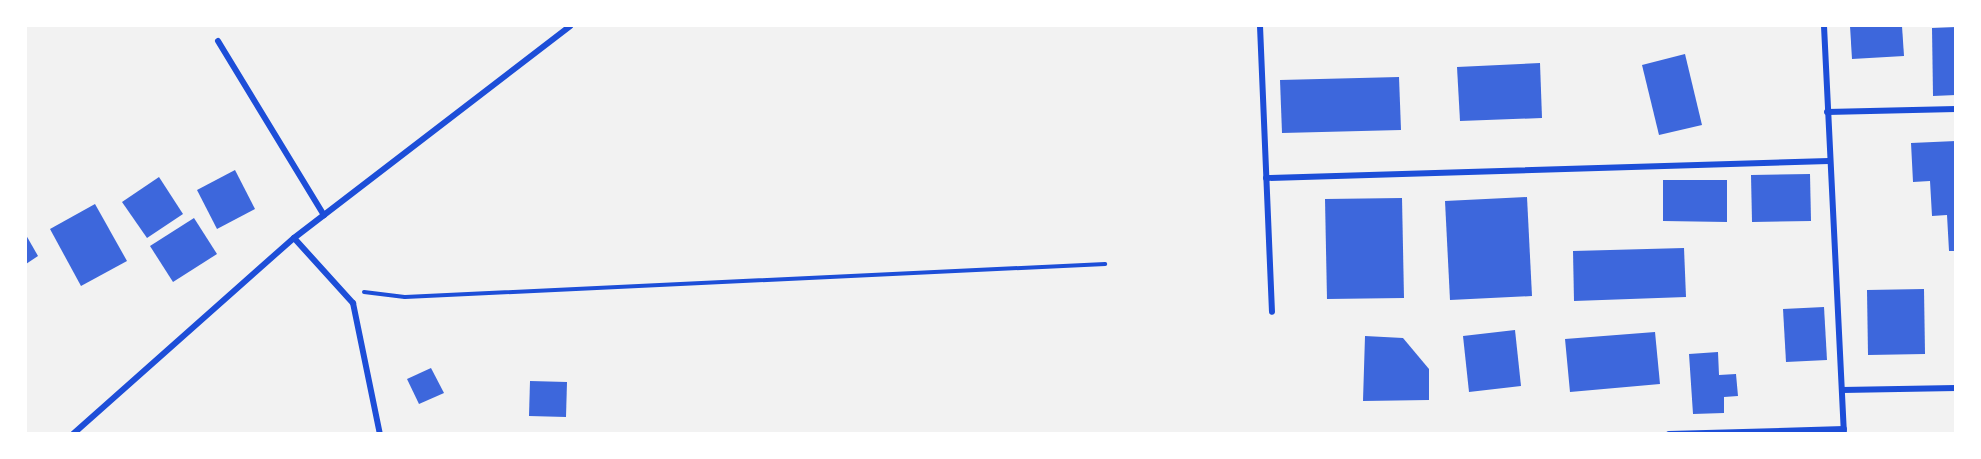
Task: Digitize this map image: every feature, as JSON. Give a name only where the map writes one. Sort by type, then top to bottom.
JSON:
[{"type":"street","points":[[73,434],[294,238],[570,26]]},
{"type":"street","points":[[1260,26],[1272,312]]},
{"type":"street","points":[[1669,434],[1844,431],[1824,26]]},
{"type":"street","points":[[218,41],[324,215]]},
{"type":"street","points":[[1827,112],[1956,109]]},
{"type":"street","points":[[1266,178],[1829,161]]},
{"type":"street","points":[[294,238],[353,303],[380,434]]},
{"type":"street","points":[[1842,390],[1956,388]]},
{"type":"path","points":[[340,288],[405,297],[1105,264]]},
{"type":"building","points":[[1850,26],[1902,26],[1904,56],[1852,59]]},
{"type":"building","points":[[1956,27],[1956,95],[1933,96],[1932,28]]},
{"type":"building","points":[[1685,54],[1702,125],[1659,135],[1642,65]]},
{"type":"building","points":[[1540,63],[1542,118],[1460,121],[1457,67]]},
{"type":"building","points":[[1399,77],[1401,130],[1282,133],[1280,80]]},
{"type":"building","points":[[1956,141],[1956,251],[1949,251],[1947,215],[1932,216],[1930,181],[1913,182],[1911,143]]},
{"type":"building","points":[[235,170],[255,209],[217,229],[197,190]]},
{"type":"building","points":[[1810,174],[1811,221],[1752,222],[1751,175]]},
{"type":"building","points":[[159,177],[183,214],[147,238],[122,202]]},
{"type":"building","points":[[1663,180],[1727,180],[1727,222],[1663,221]]},
{"type":"building","points":[[1527,197],[1532,296],[1450,300],[1445,201]]},
{"type":"building","points":[[1402,198],[1404,298],[1327,299],[1325,199]]},
{"type":"building","points":[[95,204],[127,261],[81,286],[50,229]]},
{"type":"building","points":[[194,218],[217,254],[173,282],[150,246]]},
{"type":"building","points":[[26,235],[38,256],[26,264]]},
{"type":"building","points":[[1684,248],[1686,297],[1574,301],[1573,251]]},
{"type":"building","points":[[1924,289],[1925,354],[1868,355],[1867,290]]},
{"type":"building","points":[[1824,307],[1827,360],[1786,362],[1783,309]]},
{"type":"building","points":[[1515,330],[1521,386],[1469,392],[1463,336]]},
{"type":"building","points":[[1655,332],[1660,384],[1570,392],[1565,339]]},
{"type":"building","points":[[1365,336],[1403,338],[1429,369],[1429,400],[1363,401]]},
{"type":"building","points":[[1718,352],[1719,375],[1736,374],[1738,396],[1724,397],[1724,413],[1693,414],[1689,354]]},
{"type":"building","points":[[431,368],[444,393],[419,404],[407,379]]},
{"type":"building","points":[[530,381],[567,382],[566,417],[529,416]]}]
